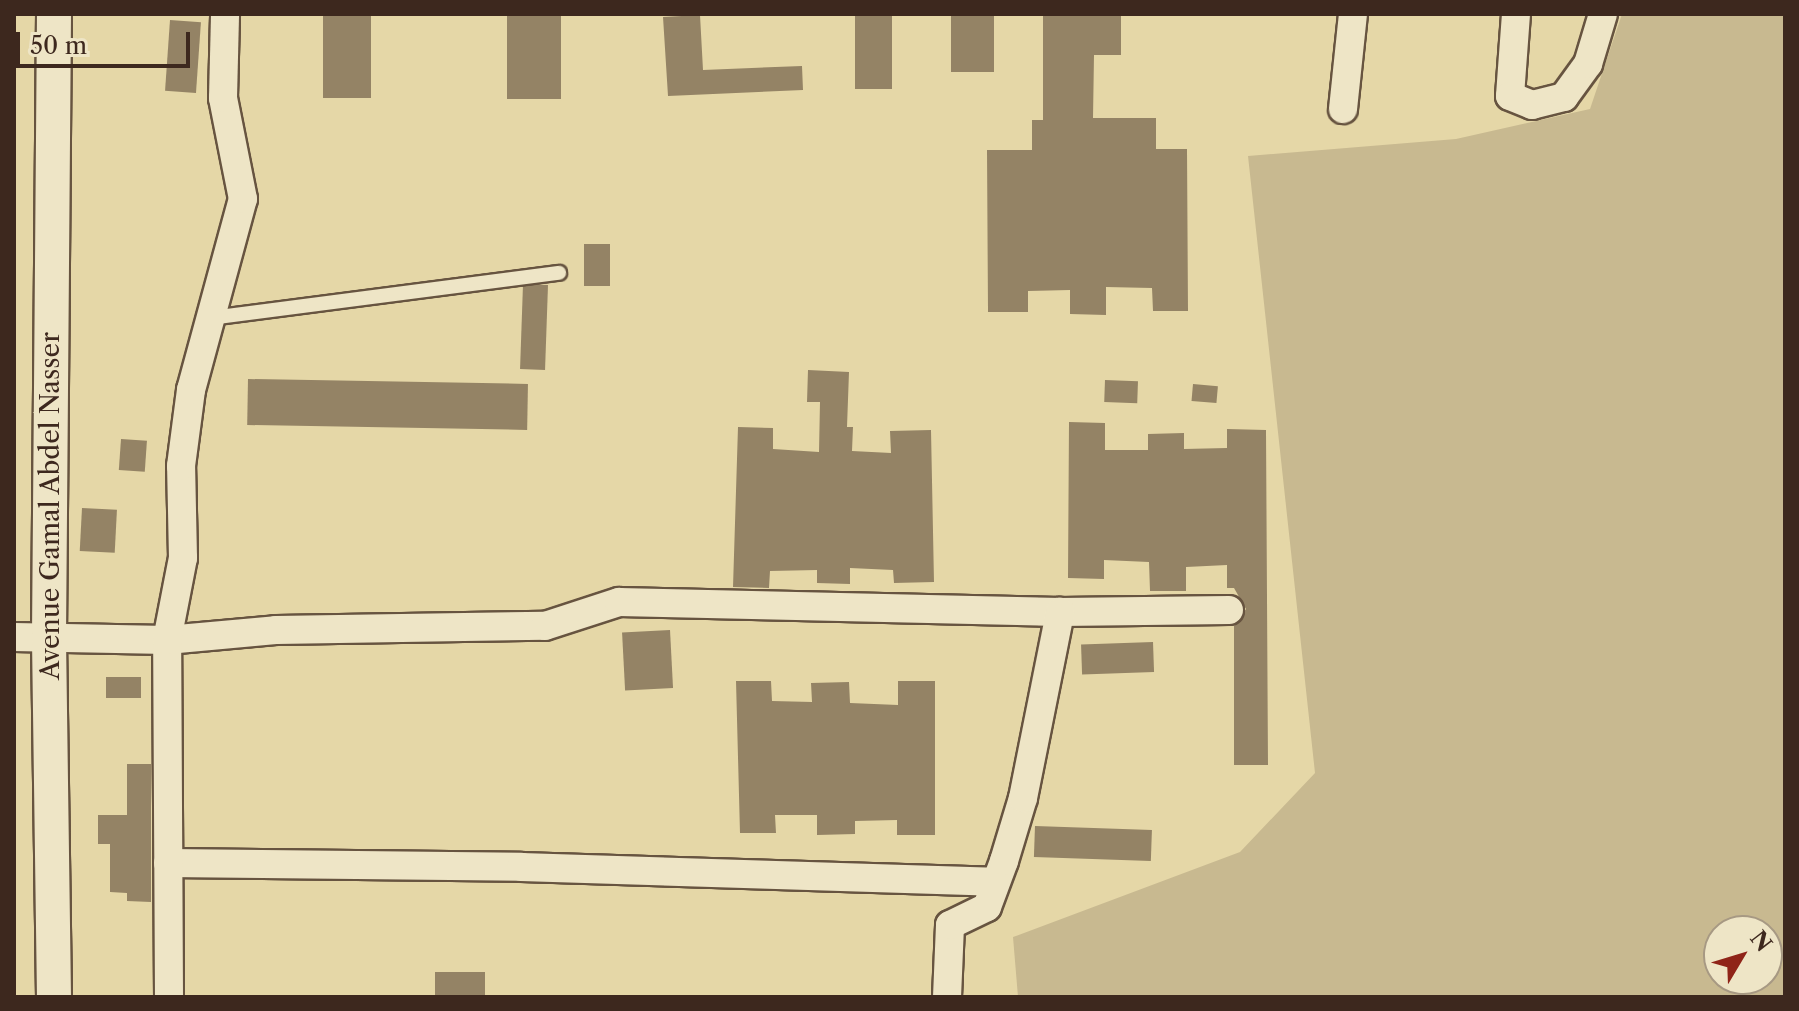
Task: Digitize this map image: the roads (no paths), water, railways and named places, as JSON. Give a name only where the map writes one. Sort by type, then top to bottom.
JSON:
[{"type":"street","name":"Avenue Gamal Abdel Nasser","points":[[54,14],[49,637],[54,997]]},
{"type":"street","points":[[169,997],[167,640],[183,558],[181,466],[191,390],[243,199],[223,98],[225,14]]},
{"type":"street","points":[[1343,109],[1353,14]]},
{"type":"street","points":[[1516,14],[1510,96],[1532,105],[1564,97],[1588,64],[1603,14]]},
{"type":"street","points":[[14,637],[167,640],[276,630],[545,626],[619,602],[1060,612],[1229,610]]},
{"type":"street","points":[[947,997],[950,925],[987,907],[1023,798],[1060,612]]},
{"type":"street","points":[[168,863],[521,867],[994,882]]},
{"type":"lane","points":[[211,318],[559,273]]}]
